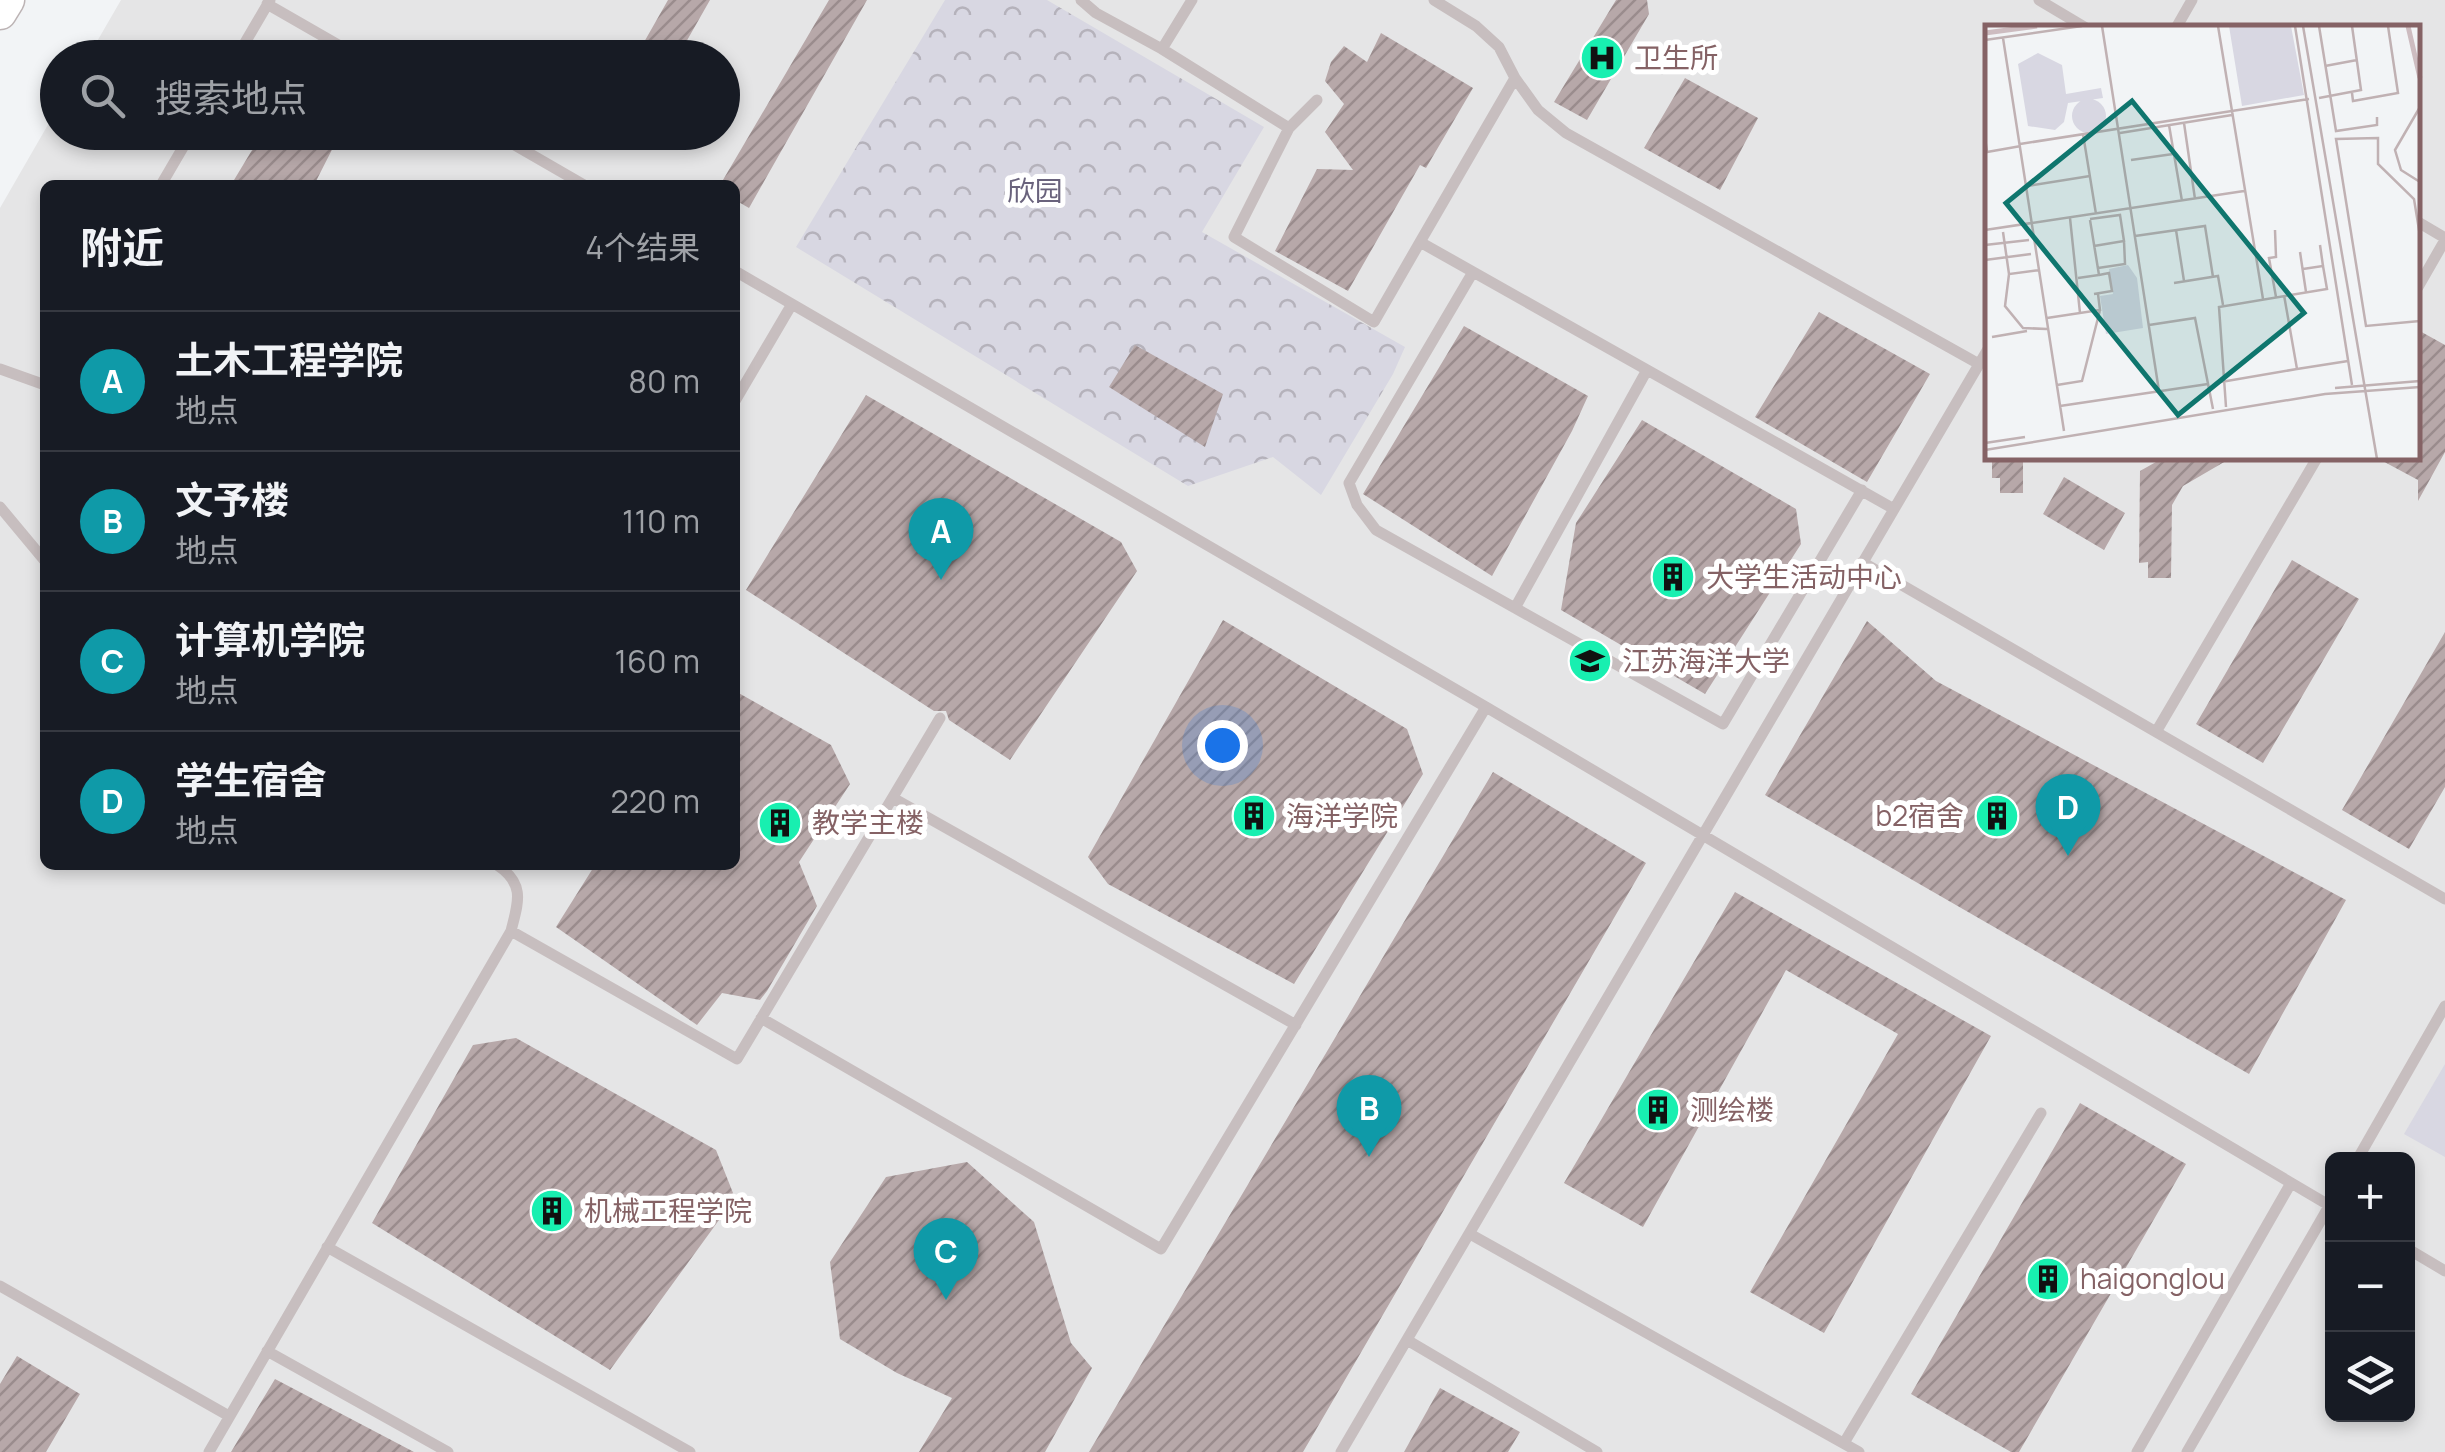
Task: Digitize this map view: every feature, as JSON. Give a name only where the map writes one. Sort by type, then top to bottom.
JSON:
[{"type":"main road","points":[[0,13],[8,0]]},
{"type":"lane","points":[[1081,0],[1096,13],[1289,128]]},
{"type":"lane","points":[[1162,49],[1192,0]]},
{"type":"lane","points":[[1434,0],[1476,26],[1499,47],[1514,78],[1538,110],[1566,132],[1979,364]]},
{"type":"lane","points":[[2039,0],[2081,25]]},
{"type":"lane","points":[[2178,25],[2192,0]]},
{"type":"lane","points":[[246,40],[268,2],[331,40]]},
{"type":"lane","points":[[1317,100],[1289,128],[1234,238],[1374,322],[1514,78]]},
{"type":"lane","points":[[164,180],[181,150]]},
{"type":"lane","points":[[523,150],[575,180]]},
{"type":"lane","points":[[2420,223],[2445,239],[2420,283]]},
{"type":"lane","points":[[1420,242],[1894,508]]},
{"type":"lane","points":[[1473,272],[1349,483],[1358,506],[1376,530],[1515,608],[1723,724],[1862,490]]},
{"type":"lane","points":[[740,274],[2325,1201]]},
{"type":"lane","points":[[740,392],[792,304]]},
{"type":"lane","points":[[1341,1452],[1985,354]]},
{"type":"lane","points":[[0,369],[40,383]]},
{"type":"lane","points":[[1515,608],[1647,370]]},
{"type":"lane","points":[[2156,732],[2316,460]]},
{"type":"lane","points":[[0,507],[40,556]]},
{"type":"lane","points":[[1862,562],[2445,899]]},
{"type":"lane","points":[[761,1018],[1162,1249],[1486,707]]},
{"type":"lane","points":[[511,932],[737,1059],[940,718]]},
{"type":"lane","points":[[893,798],[1296,1025]]},
{"type":"lane","points":[[209,1452],[511,932],[519,897],[505,870]]},
{"type":"lane","points":[[2361,1152],[2445,1006]]},
{"type":"lane","points":[[1844,1443],[2041,1113]]},
{"type":"lane","points":[[2137,1452],[2292,1183]]},
{"type":"lane","points":[[2187,1452],[2325,1217]]},
{"type":"lane","points":[[1470,1234],[1859,1452]]},
{"type":"lane","points":[[327,1247],[690,1452]]},
{"type":"lane","points":[[2415,1254],[2445,1271]]},
{"type":"lane","points":[[0,1286],[230,1416]]},
{"type":"lane","points":[[1407,1340],[1597,1452]]},
{"type":"lane","points":[[267,1351],[448,1452]]},
{"type":"shaded area","name":"江苏海洋大学","points":[[121,0],[2445,0],[2445,1452],[0,1452],[0,208],[40,139],[40,150],[740,150],[740,40],[98,40]]},
{"type":"green space","name":"欣园","points":[[945,0],[1047,0],[1264,127],[1202,232],[1405,347],[1321,495],[1273,457],[1188,486],[796,247]]},
{"type":"green space","points":[[2445,1064],[2445,1157],[2404,1134]]},
{"type":"building","points":[[668,0],[710,0],[687,40],[645,40]]},
{"type":"building","points":[[829,0],[867,0],[749,208],[740,203],[740,180],[723,180]]},
{"type":"building","name":"卫生所","points":[[1616,0],[1647,0],[1649,14],[1587,120],[1554,102]]},
{"type":"building","points":[[1381,33],[1473,88],[1426,168],[1420,165],[1348,291],[1275,251],[1317,169],[1353,170],[1325,132],[1344,104],[1325,81],[1331,62],[1344,46],[1367,62]]},
{"type":"building","points":[[1685,78],[1758,118],[1720,190],[1644,148]]},
{"type":"building","points":[[252,150],[332,150],[317,180],[234,180]]},
{"type":"building","points":[[1819,312],[1930,374],[1867,482],[1755,417]]},
{"type":"building","points":[[1464,326],[1588,396],[1492,576],[1363,494]]},
{"type":"building","points":[[2420,331],[2445,345],[2445,452],[2418,501],[2418,480],[2381,460],[2420,460]]},
{"type":"building","points":[[1135,345],[1223,394],[1205,447],[1109,387]]},
{"type":"building","points":[[866,395],[1121,542],[1137,571],[1010,760],[949,720],[946,711],[934,711],[746,590]]},
{"type":"building","name":"大学生活动中心","points":[[1642,420],[1796,509],[1801,544],[1705,694],[1561,610],[1576,523]]},
{"type":"building","points":[[1992,460],[2023,460],[2023,493],[2000,493],[2000,478],[1992,478]]},
{"type":"building","points":[[2159,460],[2228,460],[2183,486],[2172,505],[2171,578],[2148,578],[2148,562],[2139,563],[2140,471]]},
{"type":"building","points":[[2064,477],[2125,513],[2104,550],[2043,514]]},
{"type":"building","points":[[2292,560],[2359,599],[2263,763],[2196,724]]},
{"type":"building","name":"海洋学院","points":[[1223,620],[1407,729],[1423,774],[1294,984],[1108,884],[1088,857]]},
{"type":"building","points":[[1867,621],[1936,681],[2346,900],[2249,1074],[1765,795]]},
{"type":"building","points":[[2445,632],[2445,787],[2409,849],[2342,810]]},
{"type":"building","name":"教学主楼","points":[[740,694],[831,745],[850,784],[799,862],[817,906],[760,1000],[722,993],[697,1025],[556,927],[592,870],[740,870]]},
{"type":"building","points":[[1493,772],[1646,863],[1303,1452],[1089,1452]]},
{"type":"building","name":"测绘楼","points":[[1735,892],[1991,1036],[1824,1333],[1750,1292],[1898,1034],[1786,970],[1643,1227],[1564,1183]]},
{"type":"building","name":"机械工程学院","points":[[516,1038],[716,1150],[735,1198],[610,1370],[372,1223],[473,1045]]},
{"type":"building","name":"haigonglou","points":[[2080,1103],[2186,1164],[2019,1452],[2011,1452],[1911,1394]]},
{"type":"building","points":[[967,1162],[1034,1222],[1071,1343],[1092,1368],[1045,1452],[919,1452],[952,1398],[897,1373],[840,1339],[830,1262],[886,1177]]},
{"type":"building","points":[[17,1356],[80,1394],[46,1452],[0,1452],[0,1384]]},
{"type":"building","points":[[275,1379],[414,1452],[231,1452]]},
{"type":"building","points":[[1440,1388],[1520,1432],[1508,1452],[1404,1452]]},
{"type":"place","name":"卫生所","points":[[1602,58]]},
{"type":"place","name":"大学生活动中心","points":[[1673,577]]},
{"type":"place","name":"土木工程学院","points":[[941,580]]},
{"type":"place","name":"江苏海洋大学","points":[[1590,661]]},
{"type":"place","name":"海洋学院","points":[[1254,816]]},
{"type":"place","name":"b2宿舍","points":[[1997,816]]},
{"type":"place","name":"教学主楼","points":[[780,823]]},
{"type":"place","name":"学生宿舍","points":[[2068,856]]},
{"type":"place","name":"测绘楼","points":[[1658,1110]]},
{"type":"place","name":"文予楼","points":[[1369,1157]]},
{"type":"place","name":"机械工程学院","points":[[552,1211]]},
{"type":"place","name":"haigonglou","points":[[2048,1279]]},
{"type":"place","name":"计算机学院","points":[[946,1300]]}]
